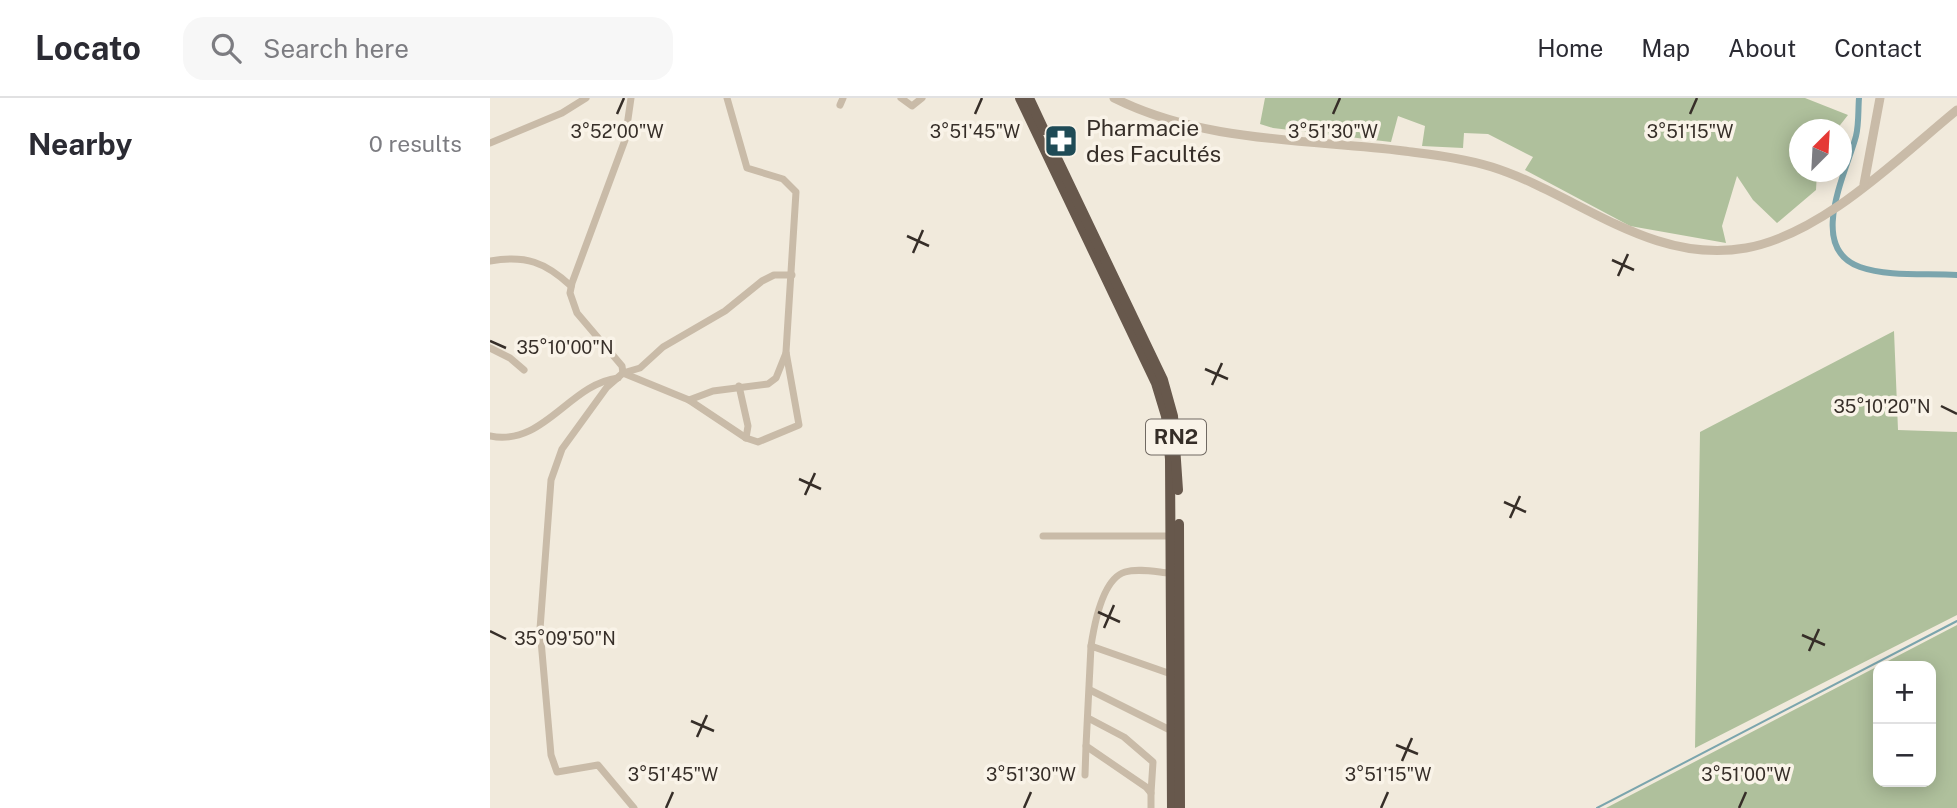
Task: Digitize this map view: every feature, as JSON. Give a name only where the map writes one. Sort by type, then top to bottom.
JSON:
[{"type":"highway","name":"RN2","points":[[1020,98],[1158,390],[1168,433],[1172,808]]},
{"type":"highway","name":"RN2","points":[[1029,98],[1156,365],[1173,416],[1178,457],[1180,808]]},
{"type":"street","points":[[490,142],[562,113],[586,98]]},
{"type":"street","points":[[631,98],[625,140],[571,286],[577,313],[608,348],[621,375],[689,400],[746,438],[758,442],[799,425],[786,352],[795,190],[783,178],[747,168],[727,98]]},
{"type":"street","points":[[901,98],[912,106],[922,98]]},
{"type":"street","points":[[1114,98],[1162,119],[1199,130],[1379,148],[1474,162],[1526,181],[1621,227],[1663,242],[1699,250],[1722,251],[1768,243],[1799,229],[1842,202],[1957,110]]},
{"type":"street","points":[[1864,184],[1880,98]]},
{"type":"street","points":[[490,261],[512,258],[537,262],[550,267],[571,286]]},
{"type":"street","points":[[490,436],[504,439],[519,437],[606,379],[640,368],[663,347],[725,311],[762,281],[774,275],[792,275]]},
{"type":"street","points":[[490,348],[510,358],[524,370]]},
{"type":"street","points":[[689,400],[740,386],[772,382],[786,352]]},
{"type":"street","points":[[621,375],[607,387],[562,449],[551,480],[540,629],[551,755],[557,772],[597,765],[635,808]]},
{"type":"street","points":[[740,386],[748,426],[746,438]]},
{"type":"street","points":[[1043,536],[1171,536]]},
{"type":"street","points":[[1085,775],[1091,646],[1102,600],[1119,575],[1128,571],[1170,573]]},
{"type":"street","points":[[1091,646],[1171,674]]},
{"type":"street","points":[[1090,690],[1172,731]]},
{"type":"street","points":[[1088,718],[1124,737],[1153,762],[1152,808]]},
{"type":"street","points":[[1086,746],[1151,793]]},
{"type":"green space","points":[[1265,98],[1805,98],[1848,115],[1845,119],[1789,119],[1789,182],[1816,182],[1816,190],[1777,223],[1753,200],[1737,176],[1722,226],[1726,243],[1630,226],[1525,170],[1533,157],[1488,134],[1464,133],[1463,148],[1422,146],[1425,126],[1398,116],[1391,142],[1273,128],[1260,124]]},
{"type":"green space","points":[[1894,331],[1898,430],[1957,432],[1957,615],[1695,748],[1700,432]]},
{"type":"green space","points":[[1957,625],[1957,808],[1606,808],[1873,669],[1873,787],[1936,787],[1936,661],[1888,661]]},
{"type":"waterway","points":[[1859,98],[1856,136],[1834,208],[1835,243],[1844,257],[1871,270],[1957,275]]},
{"type":"waterway","points":[[1597,808],[1957,621]]},
{"type":"place","name":"Pharmacie des Facultés","points":[[1061,141]]}]
